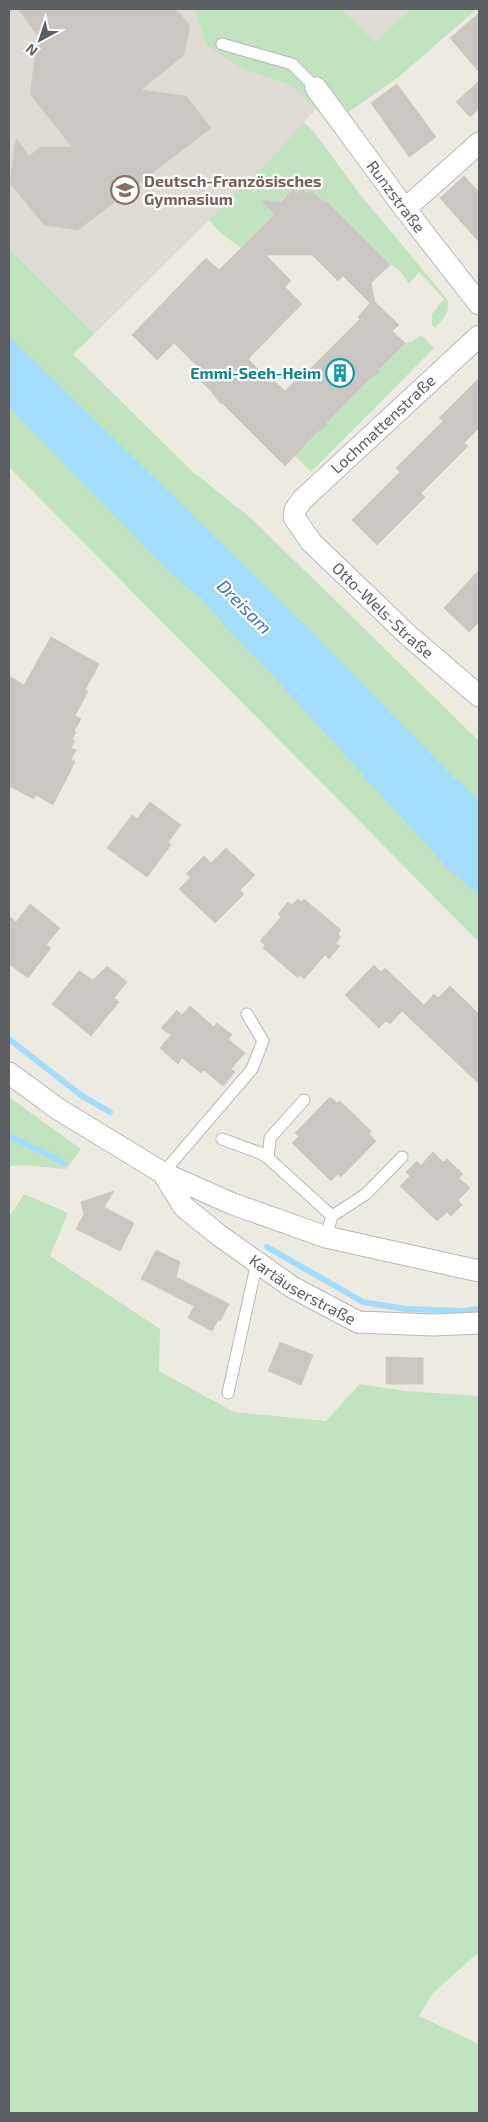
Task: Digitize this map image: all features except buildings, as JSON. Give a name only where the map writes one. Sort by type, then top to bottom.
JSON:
[{"type":"street","name":"Runzstraße","points":[[316,88],[479,304]]},
{"type":"street","points":[[405,208],[479,143]]},
{"type":"street","name":"Lochmattenstraße","points":[[294,517],[295,510],[302,500],[479,336]]},
{"type":"street","name":"Otto-Wels-Straße","points":[[294,517],[311,542],[409,636],[479,696]]},
{"type":"street","name":"Kartäuserstraße","points":[[9,1073],[58,1110],[163,1173],[233,1204],[326,1237],[479,1272]]},
{"type":"street","name":"Kartäuserstraße","points":[[163,1173],[184,1207],[292,1287],[358,1322],[433,1325],[479,1323]]},
{"type":"lane","points":[[222,44],[292,64],[316,88]]},
{"type":"lane","points":[[163,1173],[252,1069],[263,1041],[247,1014]]},
{"type":"lane","points":[[268,1158],[270,1138],[304,1100]]},
{"type":"lane","points":[[222,1139],[260,1153],[268,1158],[332,1216]]},
{"type":"lane","points":[[326,1237],[332,1216],[366,1194],[402,1157]]},
{"type":"lane","points":[[228,1393],[257,1262]]},
{"type":"shaded area","name":"Deutsch-Französisches Gymnasium","points":[[9,9],[195,9],[206,45],[241,68],[292,86],[316,109],[271,159],[94,334],[9,248]]},
{"type":"shaded area","points":[[342,9],[411,9],[375,42]]},
{"type":"green space","points":[[195,9],[342,9],[375,42],[411,9],[477,9],[400,76],[330,125],[292,86],[241,68],[206,45]]},
{"type":"green space","points":[[304,122],[314,132],[359,193],[447,299],[447,311],[444,318],[435,328],[432,325],[432,314],[444,299],[419,272],[409,284],[400,271],[388,263],[327,202],[325,203],[311,190],[307,194],[302,190],[298,194],[293,189],[271,210],[275,214],[241,248],[222,234],[209,220],[271,159]]},
{"type":"green space","points":[[9,248],[94,334],[73,354],[192,471],[252,519],[479,741],[479,942],[9,467]]},
{"type":"green space","points":[[421,335],[434,348],[311,472],[294,455],[317,432],[328,426],[326,423],[367,381],[380,372],[378,370],[405,343],[413,341]]},
{"type":"green space","points":[[9,1097],[81,1149],[66,1169],[22,1165],[9,1166]]},
{"type":"green space","points":[[24,1194],[68,1213],[50,1256],[160,1329],[159,1371],[234,1412],[326,1421],[360,1384],[405,1391],[479,1396],[479,1952],[433,1993],[419,2016],[479,2044],[479,2113],[9,2113],[9,1217]]},
{"type":"water","name":"Dreisam","points":[[9,336],[315,635],[451,775],[479,800],[479,895],[450,871],[275,678],[236,639],[206,603],[170,573],[9,407]]},
{"type":"waterway","points":[[9,1039],[82,1096],[110,1112]]},
{"type":"waterway","points":[[9,1136],[65,1163]]},
{"type":"waterway","points":[[267,1247],[363,1302],[406,1309],[464,1311],[479,1309]]},
{"type":"place","name":"Deutsch-Französisches Gymnasium","points":[[125,190]]},
{"type":"place","name":"Emmi-Seeh-Heim","points":[[340,373]]}]
